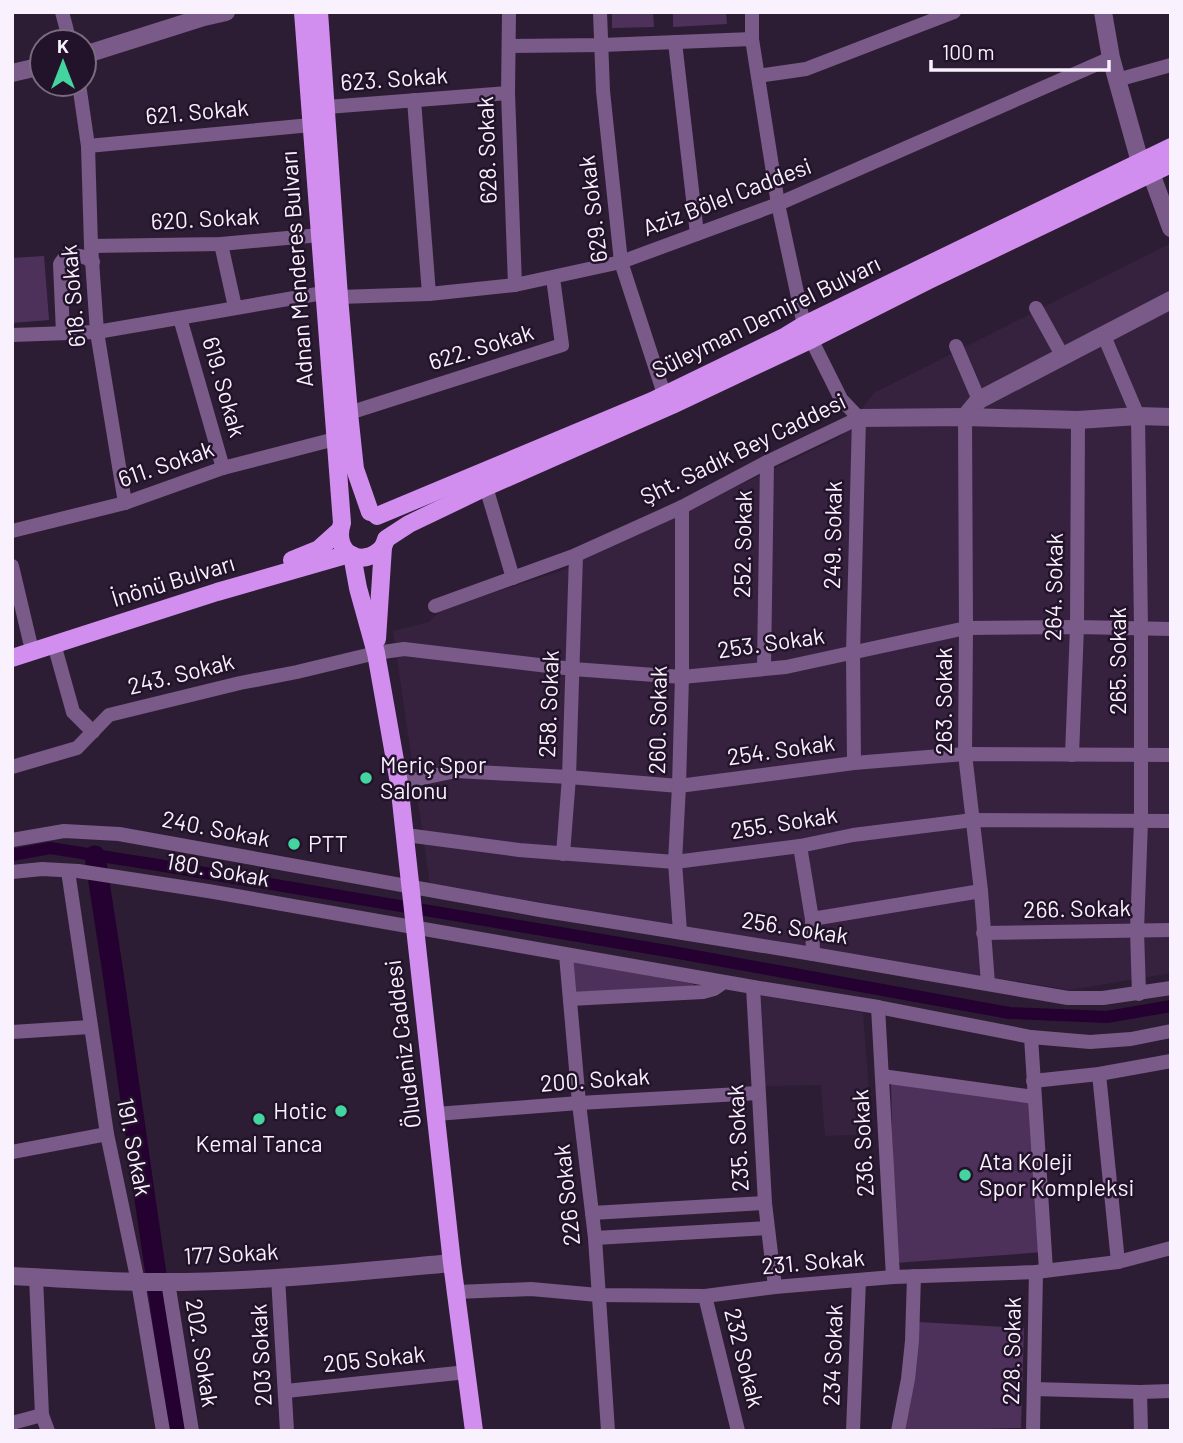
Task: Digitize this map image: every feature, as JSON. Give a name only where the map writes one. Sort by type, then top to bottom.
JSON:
[{"type":"main road","name":"Adnan Menderes Bulvarı","points":[[303,12],[320,235],[349,413],[355,469],[373,514],[383,522],[386,530],[376,653]]},
{"type":"main road","name":"Adnan Menderes Bulvarı","points":[[319,12],[327,107],[340,540],[351,554],[376,653]]},
{"type":"main road","name":"Süleyman Demirel Bulvarı","points":[[385,543],[409,524],[672,405],[960,250],[1145,167],[1171,148]]},
{"type":"main road","name":"Süleyman Demirel Bulvarı","points":[[1145,167],[1171,164]]},
{"type":"main road","name":"Süleyman Demirel Bulvarı","points":[[373,514],[664,394],[786,336],[808,332]]},
{"type":"main road","points":[[341,527],[347,517],[354,513],[362,511],[373,514]]},
{"type":"main road","name":"İnönü Bulvarı","points":[[12,647],[297,559],[319,549],[341,527]]},
{"type":"main road","points":[[351,554],[358,558],[368,558],[376,554],[385,543]]},
{"type":"main road","name":"İnönü Bulvarı","points":[[12,658],[218,592],[351,554]]},
{"type":"main road","name":"Öludeniz Caddesi","points":[[376,653],[406,835],[452,1264],[474,1431]]},
{"type":"street","points":[[98,50],[204,15],[226,12]]},
{"type":"street","name":"628. Sokak","points":[[509,12],[508,93],[514,285]]},
{"type":"street","name":"629. Sokak","points":[[600,12],[603,91],[621,262],[664,394]]},
{"type":"street","points":[[752,12],[752,39],[778,204],[808,332],[841,399],[859,418]]},
{"type":"street","points":[[758,76],[806,69],[954,12]]},
{"type":"street","points":[[1103,12],[1117,80],[1145,167],[1170,223]]},
{"type":"street","points":[[509,46],[752,39]]},
{"type":"street","points":[[675,42],[696,234]]},
{"type":"street","name":"Aziz Bölel Caddesi","points":[[12,335],[97,332],[235,307],[331,295],[429,294],[514,285],[621,262],[778,204],[1111,58]]},
{"type":"street","points":[[1117,80],[1171,65]]},
{"type":"street","name":"623. Sokak","points":[[327,107],[508,93]]},
{"type":"street","name":"618. Sokak","points":[[81,98],[88,145],[97,332],[125,503]]},
{"type":"street","points":[[414,100],[429,294]]},
{"type":"street","name":"621. Sokak","points":[[88,145],[311,125]]},
{"type":"street","name":"620. Sokak","points":[[91,246],[221,244],[320,235]]},
{"type":"street","points":[[221,244],[235,307]]},
{"type":"street","points":[[63,333],[60,264],[65,257],[73,255],[93,262]]},
{"type":"street","name":"622. Sokak","points":[[349,413],[562,345],[553,278]]},
{"type":"street","points":[[965,417],[979,400],[1171,300]]},
{"type":"street","points":[[1036,308],[1062,355]]},
{"type":"street","name":"619. Sokak","points":[[180,318],[223,468]]},
{"type":"street","name":"265. Sokak","points":[[1104,336],[1138,416],[1142,756],[1137,930],[1139,994]]},
{"type":"street","points":[[956,346],[979,400]]},
{"type":"street","name":"263. Sokak","points":[[965,417],[965,754],[981,891],[988,984]]},
{"type":"street","name":"Şht. Sadık Bey Caddesi","points":[[435,606],[576,555],[682,507],[859,418],[1078,420],[1171,417]]},
{"type":"street","name":"249. Sokak","points":[[853,763],[859,418]]},
{"type":"street","name":"264. Sokak","points":[[1072,755],[1077,627],[1078,420]]},
{"type":"street","name":"611. Sokak","points":[[12,531],[125,503],[223,468],[335,439]]},
{"type":"street","name":"252. Sokak","points":[[764,668],[767,462]]},
{"type":"street","points":[[486,487],[513,578]]},
{"type":"street","name":"260. Sokak","points":[[680,932],[675,862],[682,677],[682,507]]},
{"type":"street","name":"258. Sokak","points":[[563,854],[569,777],[576,555]]},
{"type":"street","points":[[12,566],[30,642]]},
{"type":"street","name":"253. Sokak","points":[[376,653],[404,649],[573,669],[682,677],[786,667],[966,628],[1171,629]]},
{"type":"street","points":[[54,644],[73,712],[93,732]]},
{"type":"street","name":"243. Sokak","points":[[12,767],[77,748],[109,715],[196,692],[376,653]]},
{"type":"street","name":"254. Sokak","points":[[399,783],[456,771],[679,786],[853,763],[965,754],[1171,755]]},
{"type":"street","name":"255. Sokak","points":[[406,835],[519,850],[675,862],[800,846],[853,835],[973,821],[1171,821]]},
{"type":"street","name":"240. Sokak","points":[[12,840],[64,831],[111,833],[412,893]]},
{"type":"street","points":[[800,846],[812,919],[813,954]]},
{"type":"street","name":"180. Sokak","points":[[12,872],[42,869],[73,871],[414,924]]},
{"type":"street","name":"191. Sokak","points":[[73,871],[90,1027],[107,1134],[152,1282],[163,1431]]},
{"type":"street","points":[[812,919],[981,891]]},
{"type":"street","name":"256. Sokak","points":[[412,893],[680,932],[1068,998],[1102,998],[1171,988]]},
{"type":"street","points":[[414,924],[566,955],[878,1007],[1031,1037],[1090,1042],[1171,1031]]},
{"type":"street","name":"266. Sokak","points":[[983,933],[1171,930]]},
{"type":"street","name":"226 Sokak","points":[[566,955],[579,1103],[595,1238],[608,1431]]},
{"type":"street","points":[[570,999],[703,992],[724,982]]},
{"type":"street","name":"235. Sokak","points":[[753,987],[765,1203],[775,1287]]},
{"type":"street","name":"236. Sokak","points":[[878,1007],[893,1277]]},
{"type":"street","points":[[12,1032],[90,1027]]},
{"type":"street","name":"228. Sokak","points":[[1031,1037],[1041,1271],[1033,1431]]},
{"type":"street","points":[[1033,1081],[1100,1074],[1171,1061]]},
{"type":"street","points":[[1100,1074],[1118,1262]]},
{"type":"street","points":[[882,1076],[1034,1097]]},
{"type":"street","name":"200. Sokak","points":[[436,1114],[758,1093]]},
{"type":"street","points":[[12,1152],[107,1134]]},
{"type":"street","points":[[592,1213],[765,1203]]},
{"type":"street","points":[[595,1238],[767,1228]]},
{"type":"street","name":"231. Sokak","points":[[457,1292],[531,1289],[598,1295],[705,1296],[893,1277],[1041,1271],[1118,1262],[1171,1248]]},
{"type":"street","name":"177 Sokak","points":[[12,1276],[152,1282],[278,1277],[452,1264]]},
{"type":"street","points":[[898,1431],[912,1341],[914,1276]]},
{"type":"street","points":[[36,1277],[42,1415],[48,1431]]},
{"type":"street","name":"203 Sokak","points":[[278,1277],[288,1431]]},
{"type":"street","name":"234 Sokak","points":[[853,1431],[859,1280]]},
{"type":"street","name":"202. Sokak","points":[[152,1282],[192,1431]]},
{"type":"street","name":"232 Sokak","points":[[705,1296],[738,1431]]},
{"type":"street","name":"205 Sokak","points":[[286,1391],[467,1373]]},
{"type":"street","points":[[1034,1390],[1171,1391]]},
{"type":"street","points":[[1140,1392],[1141,1431]]},
{"type":"street","points":[[12,1423],[42,1415]]},
{"type":"shaded area","points":[[612,12],[653,12],[654,27],[612,28]]},
{"type":"shaded area","points":[[673,12],[726,12],[727,24],[673,27]]},
{"type":"shaded area","points":[[1171,243],[1171,973],[1070,990],[430,884],[393,631],[429,622],[441,610],[561,571],[840,437],[874,393]]},
{"type":"shaded area","points":[[44,256],[49,320],[12,323],[12,258]]},
{"type":"shaded area","points":[[572,961],[693,984],[694,987],[575,992]]},
{"type":"shaded area","points":[[758,995],[863,1013],[872,1134],[825,1136],[821,1085],[762,1086]]},
{"type":"shaded area","name":"Ata Koleji Spor Kompleksi","points":[[891,1083],[1031,1098],[1044,1252],[895,1263]]},
{"type":"shaded area","points":[[918,1322],[1024,1328],[1021,1428],[905,1431]]},
{"type":"waterway","points":[[12,855],[50,848],[158,865],[673,952],[1009,1013],[1107,1017],[1171,1006]]},
{"type":"waterway","points":[[95,856],[179,1431]]},
{"type":"place","name":"Meriç Spor Salonu","points":[[366,778]]},
{"type":"place","name":"PTT","points":[[294,844]]},
{"type":"place","name":"Hotic","points":[[341,1111]]},
{"type":"place","name":"Kemal Tanca","points":[[259,1119]]},
{"type":"place","name":"Ata Koleji Spor Kompleksi","points":[[965,1175]]}]
